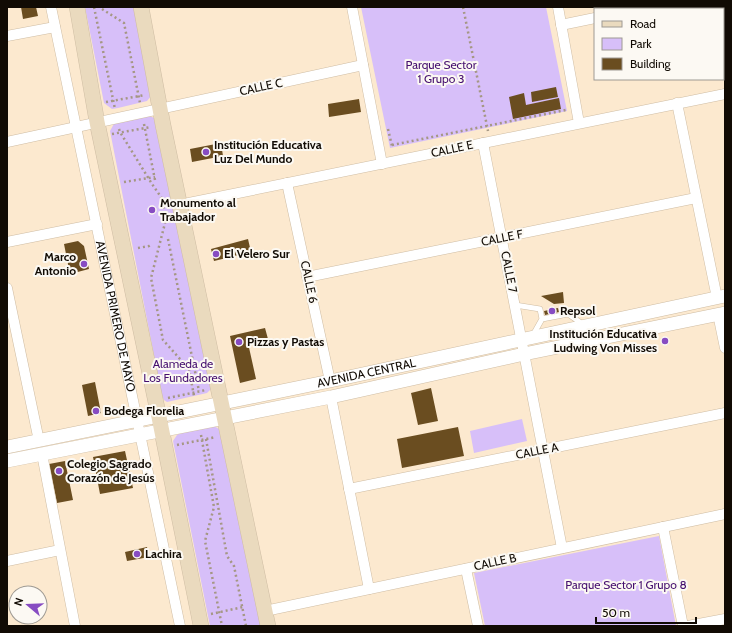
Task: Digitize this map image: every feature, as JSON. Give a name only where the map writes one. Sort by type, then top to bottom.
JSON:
[{"type":"main road","name":"AVENIDA PRIMERO DE MAYO","points":[[77,7],[94,105],[161,424],[200,621]]},
{"type":"main road","points":[[141,7],[162,125],[268,626]]},
{"type":"street","name":"AVENIDA PRIMERO DE MAYO","points":[[51,7],[180,626]]},
{"type":"street","points":[[352,7],[382,164]]},
{"type":"street","points":[[558,7],[579,123]]},
{"type":"street","points":[[561,25],[594,18]]},
{"type":"street","points":[[7,36],[55,27]]},
{"type":"street","name":"CALLE C","points":[[7,142],[76,127],[99,129],[117,118],[363,65]]},
{"type":"street","name":"CALLE E","points":[[179,205],[725,94]]},
{"type":"street","points":[[677,103],[696,198],[721,297]]},
{"type":"street","name":"CALLE 7","points":[[486,142],[515,305],[527,339],[524,354],[562,548]]},
{"type":"street","name":"CALLE 6","points":[[287,183],[330,381]]},
{"type":"street","name":"CALLE F","points":[[307,277],[696,198]]},
{"type":"street","points":[[7,242],[96,224]]},
{"type":"street","points":[[7,288],[39,441]]},
{"type":"street","name":"AVENIDA CENTRAL","points":[[7,448],[137,421],[161,424],[199,423],[223,411],[330,381],[721,297]]},
{"type":"street","points":[[722,313],[725,348]]},
{"type":"street","name":"AVENIDA CENTRAL","points":[[7,461],[140,436],[161,424],[196,409],[223,411],[331,397],[524,354],[722,313]]},
{"type":"street","points":[[7,342],[17,339]]},
{"type":"street","points":[[331,397],[369,589]]},
{"type":"street","name":"CALLE A","points":[[349,489],[725,413]]},
{"type":"street","points":[[42,454],[75,626]]},
{"type":"street","name":"CALLE B","points":[[265,611],[725,514]]},
{"type":"street","points":[[663,527],[683,626]]},
{"type":"street","points":[[7,561],[60,550]]},
{"type":"street","points":[[466,569],[478,626]]},
{"type":"street","points":[[688,626],[725,619]]},
{"type":"lane","points":[[515,305],[540,309],[542,319]]},
{"type":"lane","points":[[527,339],[542,319],[568,314],[587,326]]},
{"type":"path","points":[[94,7],[120,132],[161,197],[165,214],[165,223],[151,278],[163,340],[189,369],[196,409]]},
{"type":"path","points":[[463,7],[486,126],[486,142]]},
{"type":"path","points":[[102,9],[124,23],[139,96]]},
{"type":"path","points":[[94,105],[156,93]]},
{"type":"path","points":[[392,145],[566,110]]},
{"type":"path","points":[[99,129],[120,132],[162,125]]},
{"type":"path","points":[[110,184],[155,178],[145,128]]},
{"type":"path","points":[[168,239],[199,391]]},
{"type":"path","points":[[156,401],[218,387]]},
{"type":"path","points":[[199,423],[214,508],[205,541],[222,626]]},
{"type":"path","points":[[165,447],[228,435]]},
{"type":"path","points":[[206,439],[227,556],[234,566],[246,626]]},
{"type":"path","points":[[200,621],[219,612],[243,606]]},
{"type":"green space","points":[[85,7],[135,7],[151,96],[147,101],[112,109],[104,103]]},
{"type":"green space","name":"Parque Sector 1 Grupo 3","points":[[361,7],[546,7],[567,111],[390,148]]},
{"type":"green space","name":"Alameda de Los Fundadores","points":[[148,115],[154,118],[211,389],[207,393],[167,402],[162,396],[110,131],[115,122]]},
{"type":"green space","points":[[522,419],[527,441],[474,453],[470,431]]},
{"type":"green space","points":[[214,426],[219,429],[221,436],[262,626],[210,626],[173,441],[177,435],[184,431]]},
{"type":"green space","name":"Parque Sector 1 Grupo 8","points":[[659,536],[676,626],[485,626],[474,573]]},
{"type":"building","points":[[21,7],[36,7],[38,16],[23,19]]},
{"type":"building","points":[[556,87],[558,97],[532,102],[531,92]]},
{"type":"building","points":[[524,93],[526,105],[559,98],[561,109],[513,119],[509,97]]},
{"type":"building","points":[[359,99],[361,112],[329,117],[328,104]]},
{"type":"building","name":"Institución Educativa Luz Del Mundo","points":[[221,143],[223,156],[192,162],[190,149]]},
{"type":"building","points":[[248,239],[251,252],[214,261],[211,249]]},
{"type":"building","points":[[78,241],[84,246],[89,269],[70,274],[64,244]]},
{"type":"building","points":[[563,292],[564,303],[554,304],[541,296]]},
{"type":"building","name":"Repsol","points":[[558,308],[559,312],[545,315],[544,311]]},
{"type":"building","points":[[265,328],[268,339],[248,343],[256,379],[240,383],[230,336]]},
{"type":"building","points":[[95,382],[101,413],[88,416],[82,385]]},
{"type":"building","points":[[431,388],[438,421],[418,425],[411,393]]},
{"type":"building","points":[[458,427],[464,456],[402,468],[397,439]]},
{"type":"building","points":[[125,451],[133,488],[100,494],[93,457]]},
{"type":"building","points":[[65,461],[73,500],[57,503],[49,464]]},
{"type":"building","name":"Lachira","points":[[147,547],[149,557],[127,561],[125,552]]},
{"type":"place","name":"Institución Educativa Luz Del Mundo","points":[[206,152]]},
{"type":"place","name":"Monumento al Trabajador","points":[[152,210]]},
{"type":"place","name":"El Velero Sur","points":[[216,254]]},
{"type":"place","name":"Marco Antonio","points":[[84,264]]},
{"type":"place","name":"Repsol","points":[[552,311]]},
{"type":"place","name":"Institución Educativa Ludwing Von Misses","points":[[665,341]]},
{"type":"place","name":"Pizzas y Pastas","points":[[239,342]]},
{"type":"place","name":"Bodega Florelia","points":[[96,411]]},
{"type":"place","name":"Colegio Sagrado Corazón de Jesús","points":[[59,471]]},
{"type":"place","name":"Lachira","points":[[137,554]]}]
